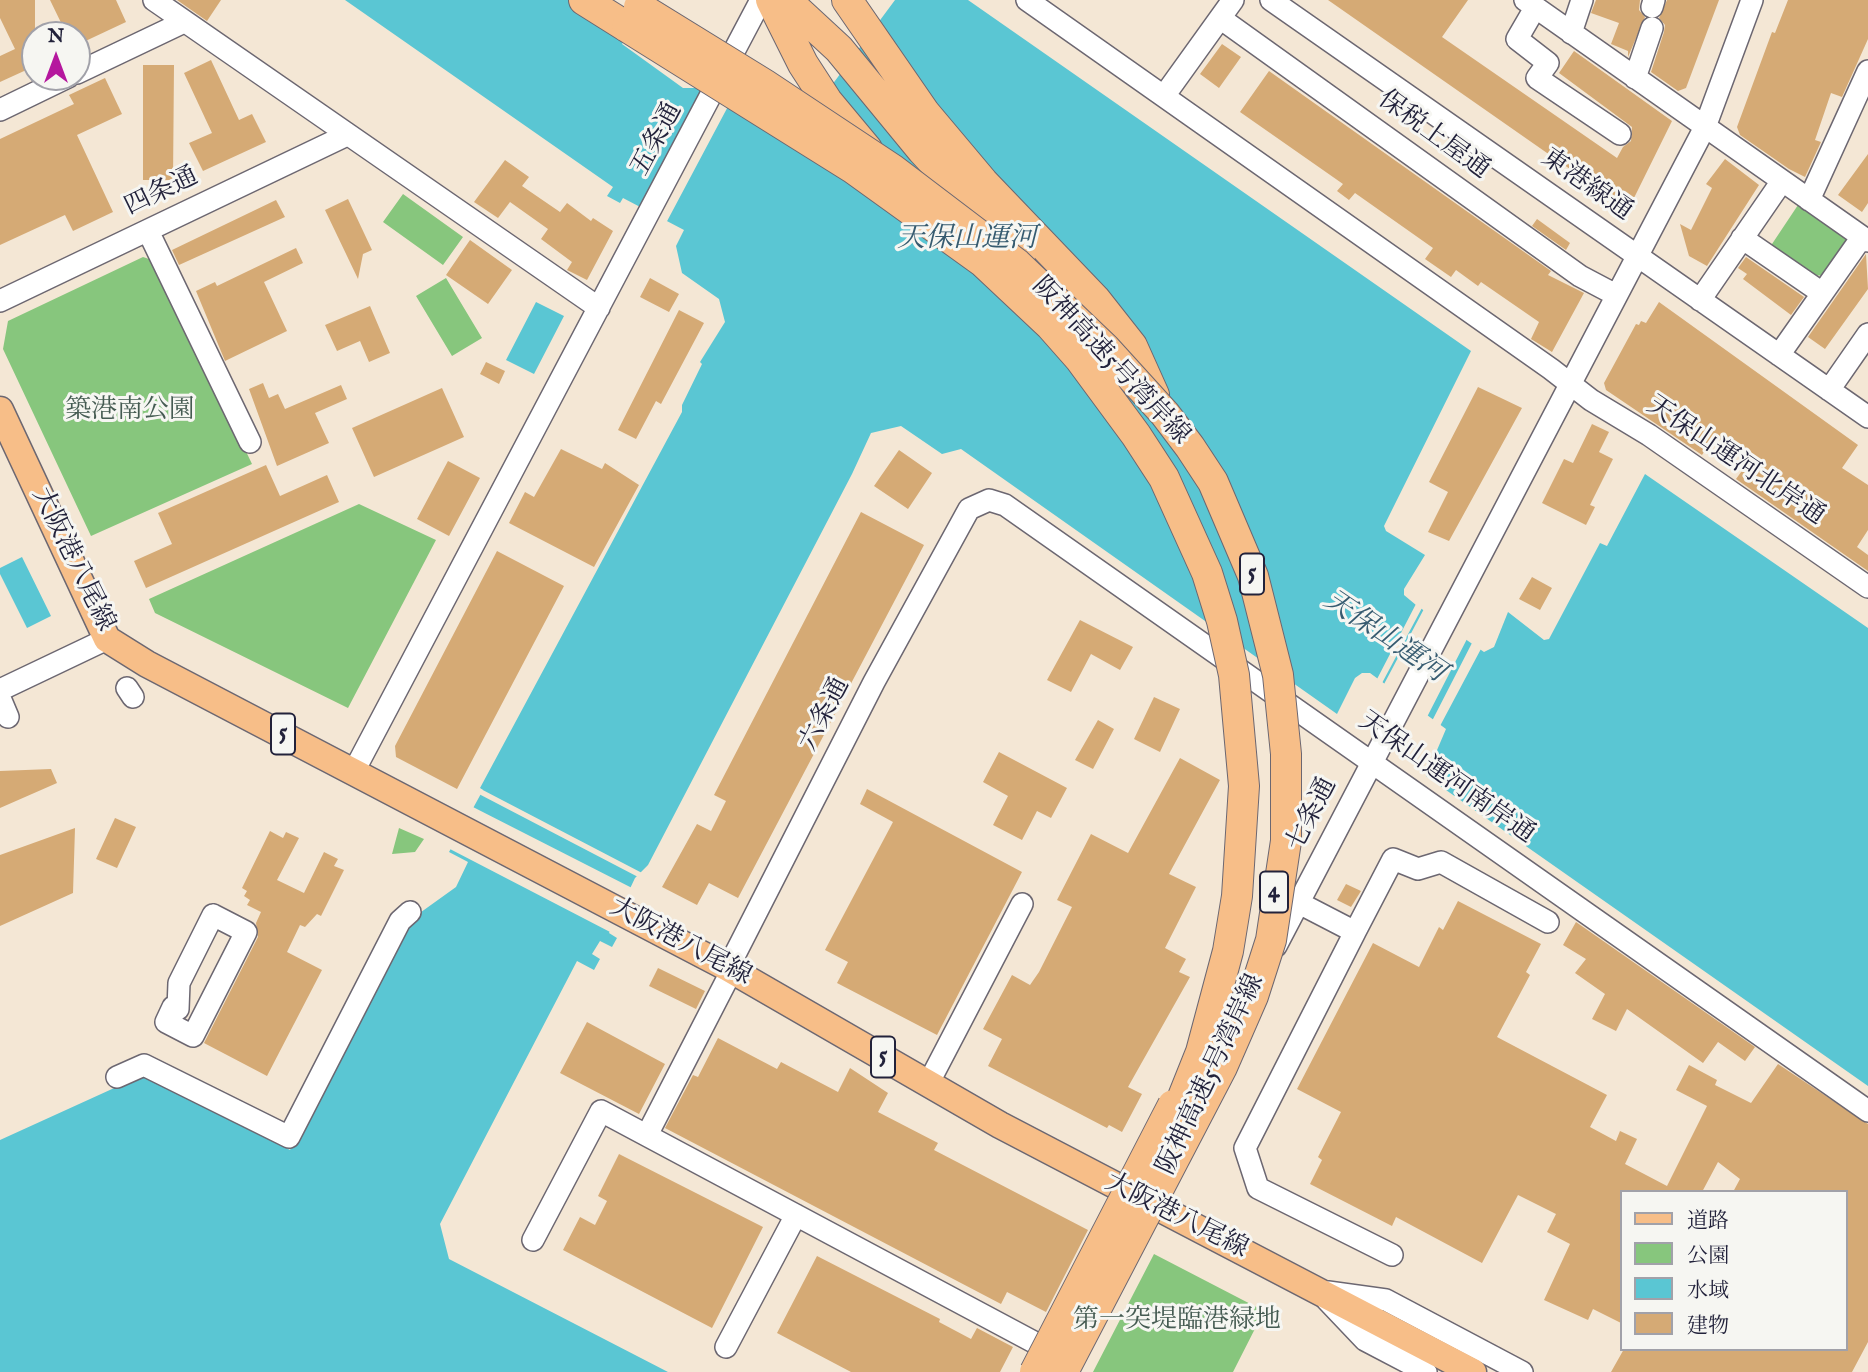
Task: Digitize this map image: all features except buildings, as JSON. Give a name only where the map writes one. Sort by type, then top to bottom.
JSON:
[{"type":"highway","name":"阪神高速5号湾岸線","points":[[584,0],[853,169],[983,262],[1020,295],[1080,359],[1136,435],[1164,478],[1207,573],[1234,676],[1243,774],[1241,856],[1228,951],[1200,1052],[1168,1132],[1057,1369]]},
{"type":"highway","name":"阪神高速5号湾岸線","points":[[629,0],[764,84],[892,169],[1017,264],[1104,348],[1165,414],[1190,447],[1213,482],[1253,576],[1278,675],[1286,754],[1286,841],[1271,940],[1253,996],[1222,1067],[1057,1369]]},
{"type":"highway","points":[[847,0],[925,113],[984,182],[1095,299],[1132,346],[1154,395]]},
{"type":"highway","name":"4","points":[[778,6],[827,101],[935,223],[1045,330],[1130,439],[1158,482],[1200,577],[1227,678],[1237,788],[1230,895],[1208,1001],[1180,1088],[1162,1130],[1034,1372]]},
{"type":"highway","points":[[778,6],[839,48],[957,188],[1154,395]]},
{"type":"highway","name":"4","points":[[1057,1369],[1192,1135],[1222,1067],[1257,980],[1266,944],[1279,854],[1282,817],[1280,738],[1271,668],[1260,621],[1227,525],[1197,464],[1154,395]]},
{"type":"main road","name":"大阪港八尾線","points":[[0,410],[107,639],[147,664],[730,969],[1000,1125],[1473,1372]]},
{"type":"street","points":[[154,0],[599,307]]},
{"type":"street","name":"五条通","points":[[354,771],[640,234],[761,0]]},
{"type":"street","name":"天保山運河北岸通","points":[[1027,0],[1570,384],[1649,435],[1868,587]]},
{"type":"street","points":[[1164,96],[1233,0]]},
{"type":"street","name":"東港線通","points":[[1271,0],[1868,417]]},
{"type":"street","points":[[1571,33],[1582,0]]},
{"type":"street","name":"七条通","points":[[1057,1369],[1705,127],[1752,0]]},
{"type":"street","points":[[1620,134],[1537,78],[1548,63],[1517,39],[1530,4],[1865,239],[1822,293],[1779,355]]},
{"type":"street","points":[[1635,78],[1653,12]]},
{"type":"street","name":"保税上屋通","points":[[1220,18],[1569,268],[1616,295]]},
{"type":"street","points":[[91,66],[184,22]]},
{"type":"street","points":[[1809,200],[1862,98],[1868,71]]},
{"type":"street","points":[[0,110],[39,91]]},
{"type":"street","name":"四条通","points":[[0,301],[347,135]]},
{"type":"street","points":[[1700,300],[1782,181]]},
{"type":"street","points":[[148,231],[250,442]]},
{"type":"street","points":[[1742,238],[1822,293]]},
{"type":"street","points":[[1829,390],[1868,334]]},
{"type":"street","name":"天保山運河南岸通","points":[[989,500],[1005,505],[1868,1111]]},
{"type":"street","name":"六条通","points":[[647,1135],[874,682],[969,509],[989,500]]},
{"type":"street","points":[[0,690],[107,639]]},
{"type":"street","points":[[1392,1255],[1258,1188],[1245,1148],[1393,859],[1418,869],[1441,862],[1548,922]]},
{"type":"street","points":[[1299,903],[1354,932]]},
{"type":"street","points":[[929,1084],[1022,904]]},
{"type":"street","points":[[117,1077],[144,1065],[289,1137],[400,921],[410,912]]},
{"type":"street","points":[[213,915],[246,932],[193,1036],[166,1022],[173,1007],[178,1009],[179,983],[213,915]]},
{"type":"street","points":[[533,1240],[601,1111],[796,1215],[1057,1369]]},
{"type":"street","points":[[726,1347],[796,1215]]},
{"type":"street","points":[[1319,1291],[1365,1340],[1426,1372]]},
{"type":"street","points":[[1319,1291],[1385,1300],[1522,1372]]},
{"type":"green space","points":[[403,194],[463,237],[443,265],[383,222]]},
{"type":"green space","points":[[1798,205],[1848,239],[1829,275],[1811,276],[1770,247]]},
{"type":"green space","name":"築港南公園","points":[[143,257],[155,261],[252,464],[91,536],[3,349],[8,321]]},
{"type":"green space","points":[[446,278],[482,338],[452,356],[416,296]]},
{"type":"green space","points":[[359,504],[436,540],[348,708],[155,613],[149,599]]},
{"type":"green space","points":[[399,828],[424,839],[415,852],[392,854]]},
{"type":"green space","name":"第一突堤臨港緑地","points":[[1154,1254],[1264,1311],[1233,1372],[1093,1372]]},
{"type":"water","name":"天保山運河","points":[[345,0],[603,0],[635,20],[622,44],[683,88],[700,88],[803,124],[895,0],[968,0],[1471,351],[1384,526],[1386,531],[1425,555],[1404,589],[1404,595],[1416,605],[1484,652],[1494,647],[1508,612],[1544,640],[1549,639],[1600,543],[1607,546],[1645,474],[1868,628],[1868,1086],[1426,776],[1446,729],[1370,673],[1362,673],[1355,678],[1337,714],[961,449],[942,454],[901,426],[871,433],[648,865],[635,878],[609,933],[617,938],[612,947],[600,941],[592,954],[600,959],[594,970],[577,961],[440,1224],[449,1259],[668,1372],[0,1372],[0,1140],[145,1074],[290,1150],[410,920],[456,887],[468,862],[449,852],[483,790],[480,788],[682,412],[682,405],[702,364],[700,362],[725,322],[719,299],[682,273],[676,246],[684,230],[623,198],[620,203],[607,196],[613,187]]},
{"type":"water","points":[[536,302],[564,316],[534,374],[506,360]]},
{"type":"water","points":[[22,557],[51,616],[27,628],[0,574],[0,568]]},
{"type":"pier","points":[[716,67],[741,82],[665,225],[640,212]]},
{"type":"pier","points":[[1417,602],[1423,606],[1381,685],[1376,681]]},
{"type":"pier","points":[[1425,607],[1468,637],[1427,717],[1383,686]]},
{"type":"pier","points":[[1473,641],[1482,647],[1440,726],[1432,721]]},
{"type":"pier","points":[[477,787],[644,874],[640,878],[477,793]]},
{"type":"pier","points":[[471,806],[634,889],[612,933],[448,848]]}]
